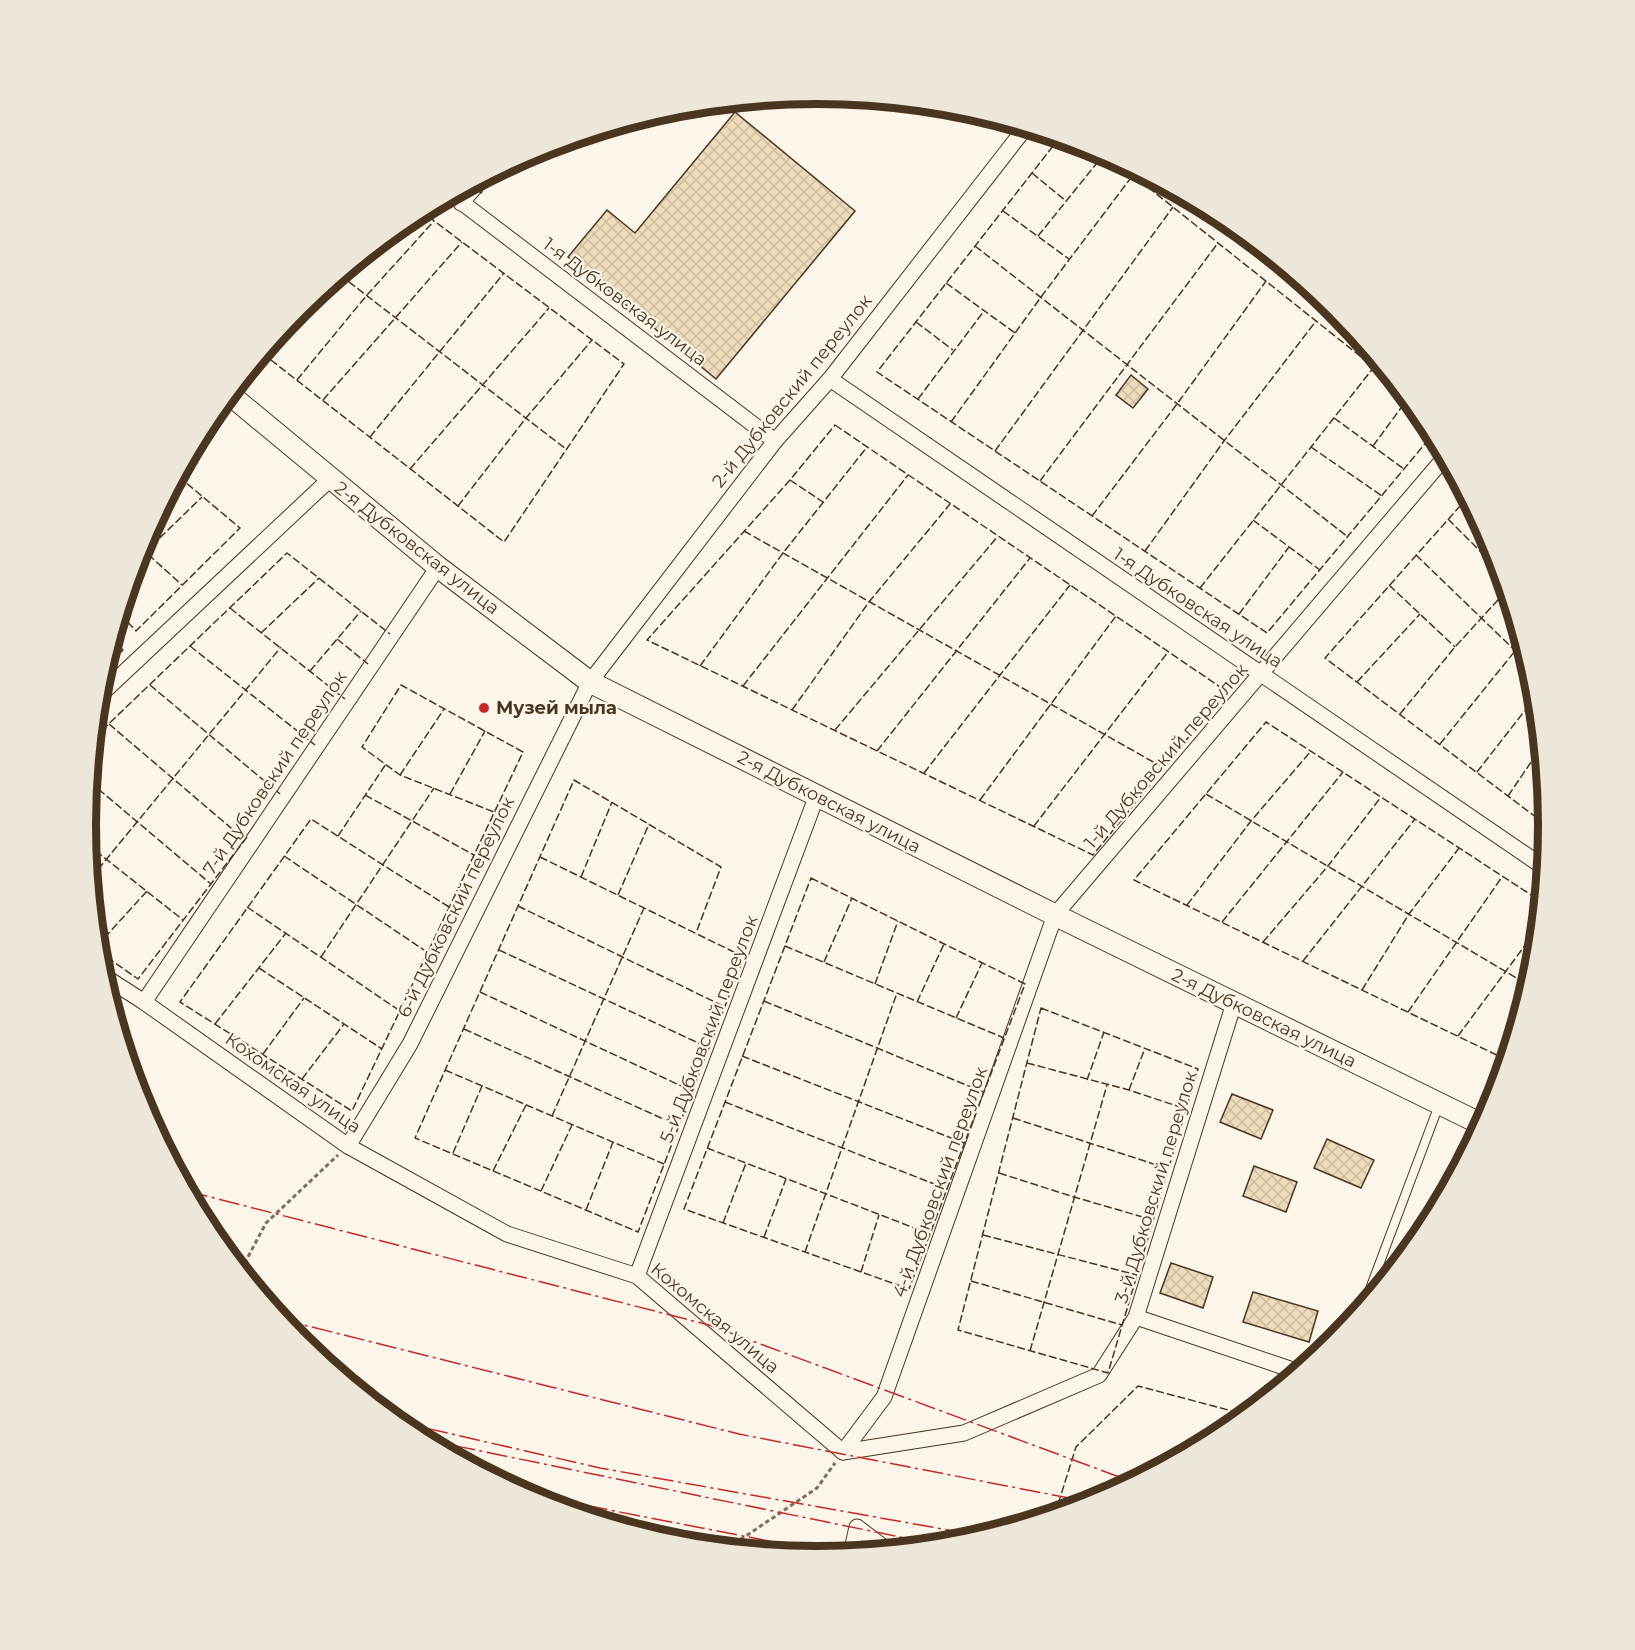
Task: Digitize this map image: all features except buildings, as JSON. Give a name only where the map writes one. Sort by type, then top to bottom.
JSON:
[{"type":"main road","name":"2-я Дубковская улица","points":[[235,399],[438,567],[590,682],[1055,915],[1475,1121]]},
{"type":"street","name":"2-й Дубковский переулок","points":[[590,682],[775,441],[830,379],[1021,133]]},
{"type":"street","name":"1-я Дубковская улица","points":[[457,200],[775,441]]},
{"type":"street","name":"1-я Дубковская улица","points":[[830,379],[1537,862]]},
{"type":"street","name":"1-й Дубковский переулок","points":[[1055,915],[1441,462]]},
{"type":"street","points":[[110,686],[330,479]]},
{"type":"street","name":"7-й Дубковский переулок","points":[[144,1002],[438,567]]},
{"type":"street","name":"6-й Дубковский переулок","points":[[348,1146],[410,1044],[590,682]]},
{"type":"street","name":"5-й Дубковский переулок","points":[[637,1276],[817,795]]},
{"type":"street","name":"4-й Дубковский переулок","points":[[843,1452],[884,1397],[1055,915]]},
{"type":"street","name":"Кохомская улица","points":[[114,983],[348,1146],[507,1234],[637,1276],[843,1452]]},
{"type":"street","name":"3-й Дубковский переулок","points":[[843,1452],[964,1433],[1099,1375],[1136,1317],[1234,1003]]},
{"type":"street","points":[[1136,1317],[1290,1369]]},
{"type":"street","points":[[853,1545],[857,1527],[879,1544]]},
{"type":"lane","points":[[1370,1289],[1439,1104]]},
{"type":"path","points":[[245,1263],[266,1223],[348,1146]]},
{"type":"path","points":[[738,1542],[817,1488],[843,1452]]},
{"type":"fence","points":[[1055,144],[877,372],[1267,633],[1427,441]]},
{"type":"fence","points":[[1038,236],[1099,160]]},
{"type":"fence","points":[[1032,173],[1066,201]]},
{"type":"fence","points":[[951,422],[1132,176]]},
{"type":"fence","points":[[1136,177],[1376,369]]},
{"type":"fence","points":[[477,189],[481,193],[489,183]]},
{"type":"fence","points":[[995,451],[1173,207]]},
{"type":"fence","points":[[1003,211],[1069,259]]},
{"type":"fence","points":[[268,358],[504,542],[624,364],[429,217]]},
{"type":"fence","points":[[297,380],[367,295],[434,221]]},
{"type":"fence","points":[[323,400],[462,242]]},
{"type":"fence","points":[[1040,481],[1218,243]]},
{"type":"fence","points":[[975,246],[1348,537]]},
{"type":"fence","points":[[370,437],[504,273]]},
{"type":"fence","points":[[346,280],[566,449]]},
{"type":"fence","points":[[1092,516],[1266,281]]},
{"type":"fence","points":[[946,283],[1015,333]]},
{"type":"fence","points":[[410,469],[549,308]]},
{"type":"fence","points":[[918,399],[984,311]]},
{"type":"fence","points":[[1145,551],[1224,441],[1316,321]]},
{"type":"fence","points":[[916,322],[953,350]]},
{"type":"fence","points":[[458,506],[526,418],[592,340]]},
{"type":"fence","points":[[1200,588],[1374,367]]},
{"type":"fence","points":[[1373,446],[1403,405]]},
{"type":"fence","points":[[1334,418],[1404,469]]},
{"type":"fence","points":[[835,425],[1226,691],[1093,855],[647,640],[790,480],[835,425]]},
{"type":"fence","points":[[700,666],[783,553],[867,447]]},
{"type":"fence","points":[[1311,447],[1382,496]]},
{"type":"fence","points":[[743,686],[908,475]]},
{"type":"fence","points":[[790,480],[823,502]]},
{"type":"fence","points":[[126,620],[136,631],[240,528],[184,481]]},
{"type":"fence","points":[[153,545],[202,497]]},
{"type":"fence","points":[[1463,503],[1325,658],[1539,819]]},
{"type":"fence","points":[[792,710],[869,602],[950,504]]},
{"type":"fence","points":[[1448,519],[1488,559]]},
{"type":"fence","points":[[1253,520],[1320,570]]},
{"type":"fence","points":[[744,531],[1164,768]]},
{"type":"fence","points":[[835,730],[998,536]]},
{"type":"fence","points":[[1239,614],[1289,547]]},
{"type":"fence","points":[[102,730],[287,553],[390,634]]},
{"type":"fence","points":[[149,555],[182,585]]},
{"type":"fence","points":[[1416,555],[1518,653]]},
{"type":"fence","points":[[877,751],[1030,558]]},
{"type":"fence","points":[[261,633],[319,578]]},
{"type":"fence","points":[[924,773],[1070,585]]},
{"type":"fence","points":[[1389,585],[1455,647]]},
{"type":"fence","points":[[1400,714],[1455,647],[1502,596]]},
{"type":"fence","points":[[230,608],[345,699]]},
{"type":"fence","points":[[310,671],[361,611]]},
{"type":"fence","points":[[1357,682],[1420,614]]},
{"type":"fence","points":[[980,800],[1116,616]]},
{"type":"fence","points":[[337,639],[368,664]]},
{"type":"fence","points":[[117,656],[123,650],[119,646]]},
{"type":"fence","points":[[190,646],[315,745]]},
{"type":"fence","points":[[98,870],[281,647]]},
{"type":"fence","points":[[1440,744],[1517,649]]},
{"type":"fence","points":[[1034,826],[1168,652]]},
{"type":"fence","points":[[150,685],[280,794]]},
{"type":"fence","points":[[449,907],[311,819],[180,1002],[352,1111],[523,752],[401,685],[362,747],[400,775],[494,812]]},
{"type":"fence","points":[[1477,772],[1529,706]]},
{"type":"fence","points":[[400,775],[444,709]]},
{"type":"fence","points":[[1501,1057],[1134,880],[1266,722],[1535,897]]},
{"type":"fence","points":[[109,724],[245,840]]},
{"type":"fence","points":[[450,794],[485,731]]},
{"type":"fence","points":[[1187,905],[1251,821],[1311,751]]},
{"type":"fence","points":[[1508,796],[1535,756]]},
{"type":"fence","points":[[338,836],[386,764]]},
{"type":"fence","points":[[1222,922],[1343,772]]},
{"type":"fence","points":[[540,857],[744,957],[638,1232],[415,1138],[574,780],[721,867],[696,933]]},
{"type":"fence","points":[[98,788],[211,884]]},
{"type":"fence","points":[[321,957],[434,788]]},
{"type":"fence","points":[[1206,794],[1521,981]]},
{"type":"fence","points":[[365,795],[474,855]]},
{"type":"fence","points":[[1263,942],[1328,866],[1381,797]]},
{"type":"fence","points":[[581,877],[612,802]]},
{"type":"fence","points":[[1535,816],[1538,811]]},
{"type":"fence","points":[[1303,961],[1415,819]]},
{"type":"fence","points":[[618,895],[649,824]]},
{"type":"fence","points":[[109,959],[138,979],[247,837]]},
{"type":"fence","points":[[1362,990],[1409,914],[1459,848]]},
{"type":"fence","points":[[97,852],[183,920]]},
{"type":"fence","points":[[284,856],[427,952]]},
{"type":"fence","points":[[1408,1012],[1502,877]]},
{"type":"fence","points":[[811,878],[1025,984],[909,1289],[684,1209],[811,878]]},
{"type":"fence","points":[[105,937],[147,891]]},
{"type":"fence","points":[[824,962],[852,898]]},
{"type":"fence","points":[[518,906],[725,1007]]},
{"type":"fence","points":[[247,907],[400,1011]]},
{"type":"fence","points":[[552,1116],[644,908]]},
{"type":"fence","points":[[875,984],[898,921]]},
{"type":"fence","points":[[215,1024],[286,933]]},
{"type":"fence","points":[[1458,1036],[1530,939]]},
{"type":"fence","points":[[917,1002],[944,944]]},
{"type":"fence","points":[[785,946],[1004,1038]]},
{"type":"fence","points":[[499,950],[709,1048]]},
{"type":"fence","points":[[956,1018],[982,963]]},
{"type":"fence","points":[[259,968],[382,1049]]},
{"type":"fence","points":[[480,992],[692,1091]]},
{"type":"fence","points":[[805,1252],[897,993]]},
{"type":"fence","points":[[263,1054],[304,998]]},
{"type":"fence","points":[[764,1001],[983,1092]]},
{"type":"fence","points":[[1041,1008],[1198,1069],[1108,1373],[958,1330],[1041,1008]]},
{"type":"fence","points":[[302,1079],[344,1024]]},
{"type":"fence","points":[[464,1029],[679,1126]]},
{"type":"fence","points":[[1087,1080],[1104,1032]]},
{"type":"fence","points":[[1129,1090],[1145,1048]]},
{"type":"fence","points":[[742,1056],[964,1143]]},
{"type":"fence","points":[[1027,1063],[1129,1090],[1186,1109]]},
{"type":"fence","points":[[445,1070],[664,1164]]},
{"type":"fence","points":[[1030,1351],[1107,1085]]},
{"type":"fence","points":[[453,1153],[482,1086]]},
{"type":"fence","points":[[725,1102],[947,1189]]},
{"type":"fence","points":[[493,1171],[526,1105]]},
{"type":"fence","points":[[1013,1118],[1169,1169]]},
{"type":"fence","points":[[541,1191],[572,1125]]},
{"type":"fence","points":[[586,1210],[613,1142]]},
{"type":"fence","points":[[707,1148],[930,1234]]},
{"type":"fence","points":[[723,1223],[746,1163]]},
{"type":"fence","points":[[999,1173],[1153,1220]]},
{"type":"fence","points":[[764,1237],[786,1179]]},
{"type":"fence","points":[[861,1272],[879,1215]]},
{"type":"fence","points":[[983,1235],[1137,1275]]},
{"type":"fence","points":[[971,1281],[1122,1325]]},
{"type":"fence","points":[[1058,1505],[1076,1447],[1138,1386],[1236,1412]]},
{"type":"power","points":[[198,1194],[709,1325],[1123,1478]]},
{"type":"power","points":[[296,1323],[739,1434],[1074,1499]]},
{"type":"power","points":[[420,1427],[600,1468],[961,1532]]},
{"type":"power","points":[[448,1444],[913,1540]]},
{"type":"power","points":[[570,1502],[792,1545]]},
{"type":"place","name":"Музей мыла","points":[[484,708]]}]
